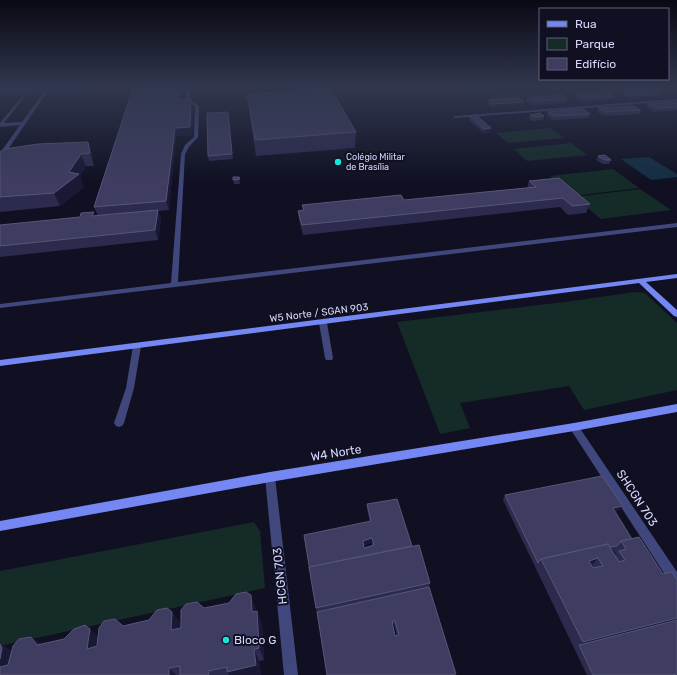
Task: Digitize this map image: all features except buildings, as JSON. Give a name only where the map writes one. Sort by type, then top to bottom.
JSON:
[{"type":"main road","name":"W5 Norte / SGAN 903","points":[[0,363],[323,323],[677,276]]},
{"type":"main road","points":[[641,281],[677,314]]},
{"type":"main road","name":"W4 Norte","points":[[0,526],[270,476],[574,427],[677,408]]},
{"type":"street","points":[[0,157],[26,120]]},
{"type":"street","points":[[174,285],[182,154],[187,146],[196,138],[197,120]]},
{"type":"street","points":[[0,125],[24,123]]},
{"type":"street","points":[[0,306],[677,225]]},
{"type":"street","points":[[323,323],[329,358]]},
{"type":"street","points":[[119,423],[130,388],[138,346]]},
{"type":"street","name":"SHCGN 703","points":[[574,427],[677,583]]},
{"type":"street","name":"HCGN 703","points":[[270,476],[291,675]]},
{"type":"green space","points":[[550,128],[565,138],[508,143],[496,133]]},
{"type":"green space","points":[[571,143],[587,155],[527,161],[514,149]]},
{"type":"green space","points":[[613,169],[639,188],[573,196],[550,176]]},
{"type":"green space","points":[[640,189],[671,210],[601,219],[574,197]]},
{"type":"green space","points":[[635,292],[645,293],[677,323],[677,390],[584,410],[569,386],[460,403],[470,428],[440,434],[397,322]]},
{"type":"green space","points":[[254,522],[260,531],[265,588],[0,646],[0,571]]},
{"type":"water","points":[[649,157],[677,174],[677,177],[651,180],[621,159]]},
{"type":"place","name":"Colégio Militar de Brasília","points":[[338,162]]},
{"type":"place","name":"Bloco G","points":[[226,640]]}]
